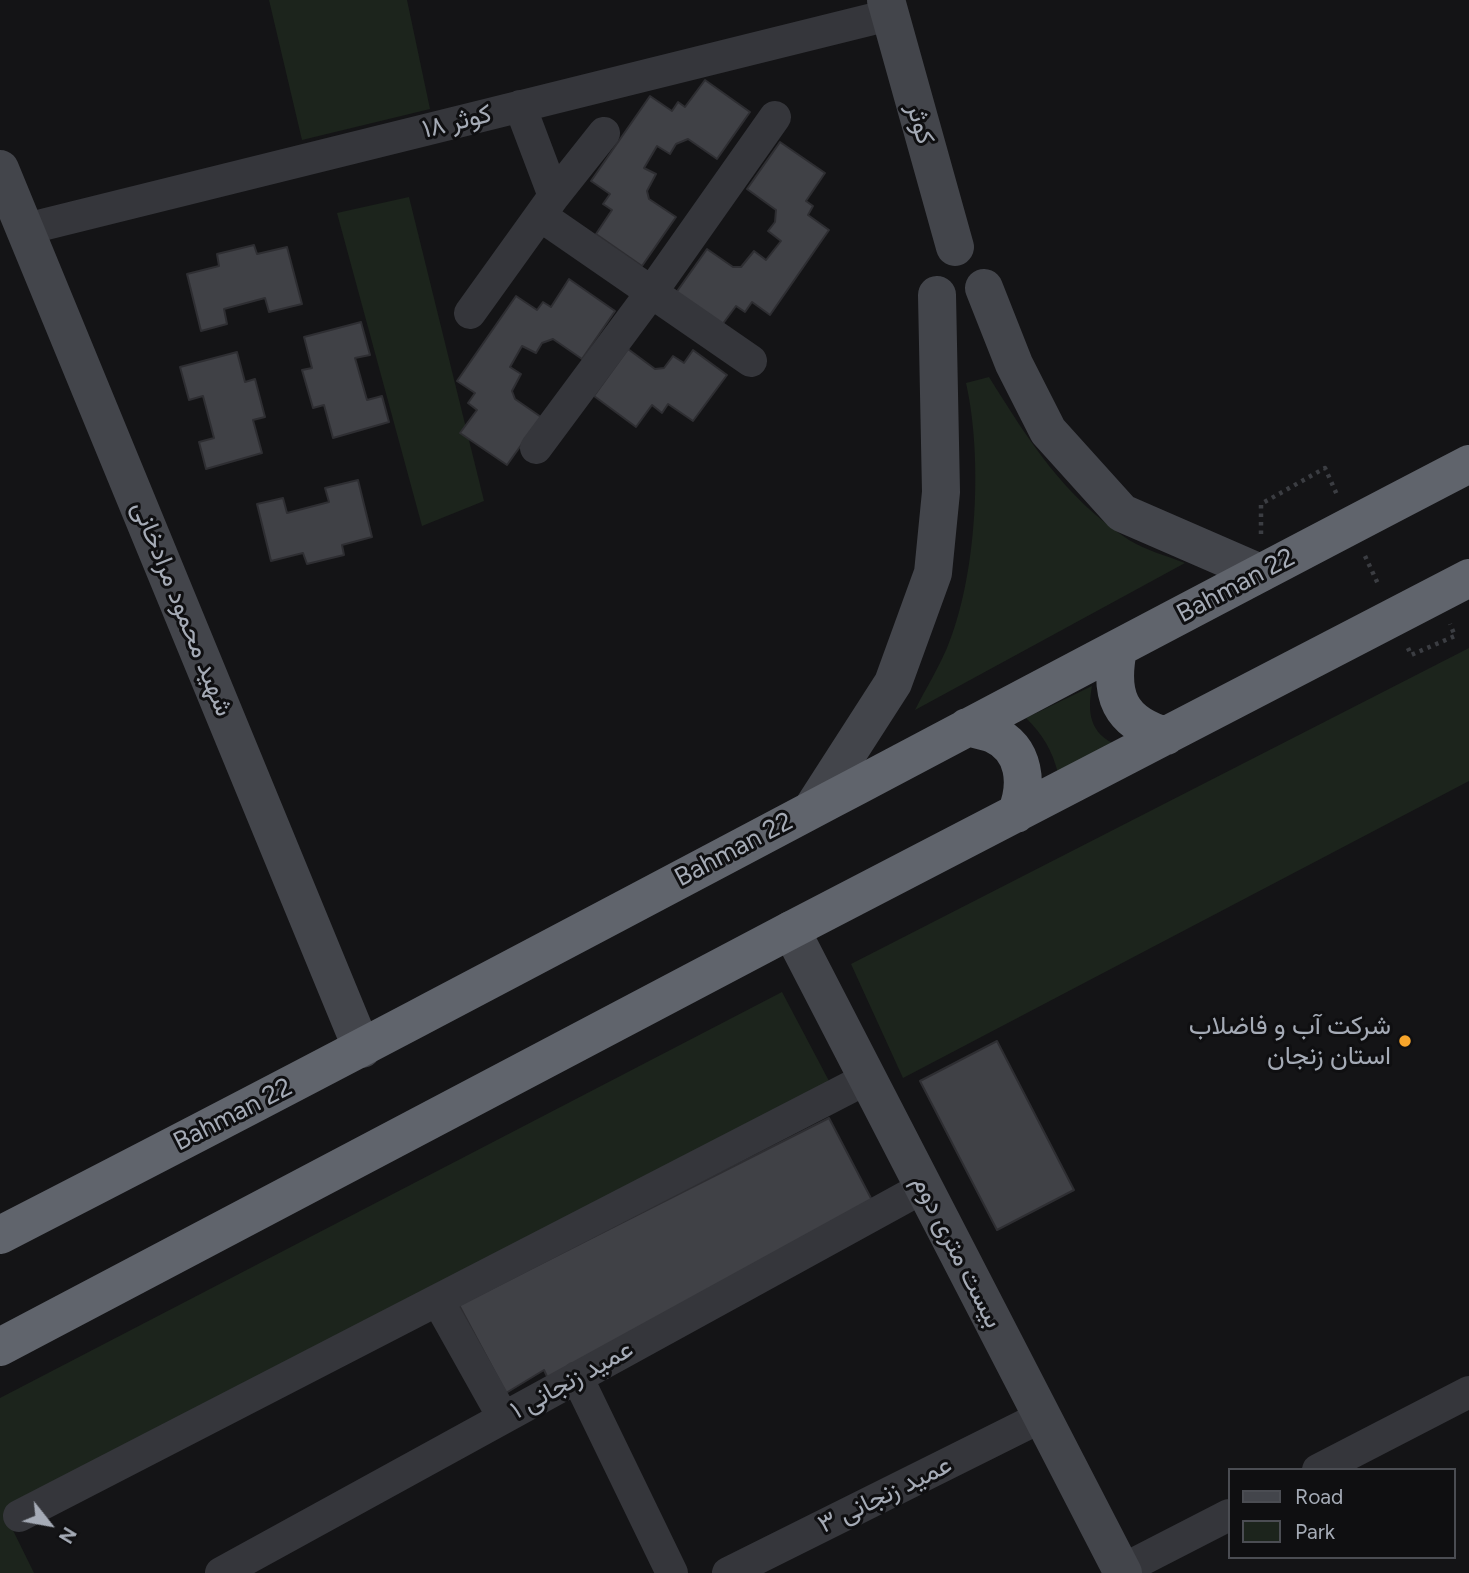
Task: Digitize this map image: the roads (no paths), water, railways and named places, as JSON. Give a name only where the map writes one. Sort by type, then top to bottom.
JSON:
[{"type":"highway","name":"Bahman 22","points":[[9,1224],[362,1049],[812,808],[1469,464]]},
{"type":"highway","points":[[0,1347],[791,930],[1459,588]]},
{"type":"highway","points":[[1118,649],[1113,673],[1115,691],[1122,707],[1134,721],[1166,736]]},
{"type":"highway","points":[[967,727],[993,734],[1009,745],[1019,760],[1024,778],[1023,797],[1016,814]]},
{"type":"street","name":"کوثر ۱۸","points":[[26,229],[520,106],[887,7]]},
{"type":"street","name":"کوثر","points":[[887,7],[955,247]]},
{"type":"street","points":[[520,106],[548,206],[651,293],[751,361]]},
{"type":"street","points":[[537,448],[775,117]]},
{"type":"street","points":[[470,313],[604,133]]},
{"type":"street","name":"شهید محمود مرادخانی","points":[[0,169],[362,1049]]},
{"type":"street","points":[[955,247],[978,254],[984,264],[984,288],[979,296],[962,304],[944,301],[931,284],[930,272],[934,260],[955,247]]},
{"type":"street","points":[[984,288],[1014,365],[1048,431],[1122,513],[1260,573]]},
{"type":"street","points":[[812,808],[894,683],[933,573],[941,492],[937,295]]},
{"type":"street","name":"بیست متری دوم","points":[[791,930],[1123,1572]]},
{"type":"street","points":[[19,1516],[868,1078]]},
{"type":"street","name":"عمید زنجانی ۱","points":[[220,1573],[924,1187]]},
{"type":"street","points":[[439,1301],[503,1417]]},
{"type":"street","points":[[576,1377],[672,1573]]},
{"type":"street","points":[[1322,1468],[1469,1392]]},
{"type":"street","name":"عمید زنجانی ۳","points":[[728,1573],[1042,1416]]},
{"type":"street","points":[[1123,1572],[1228,1516]]},
{"type":"place","name":"شرکت آب و فاضلاب استان زنجان","points":[[1405,1041]]}]
